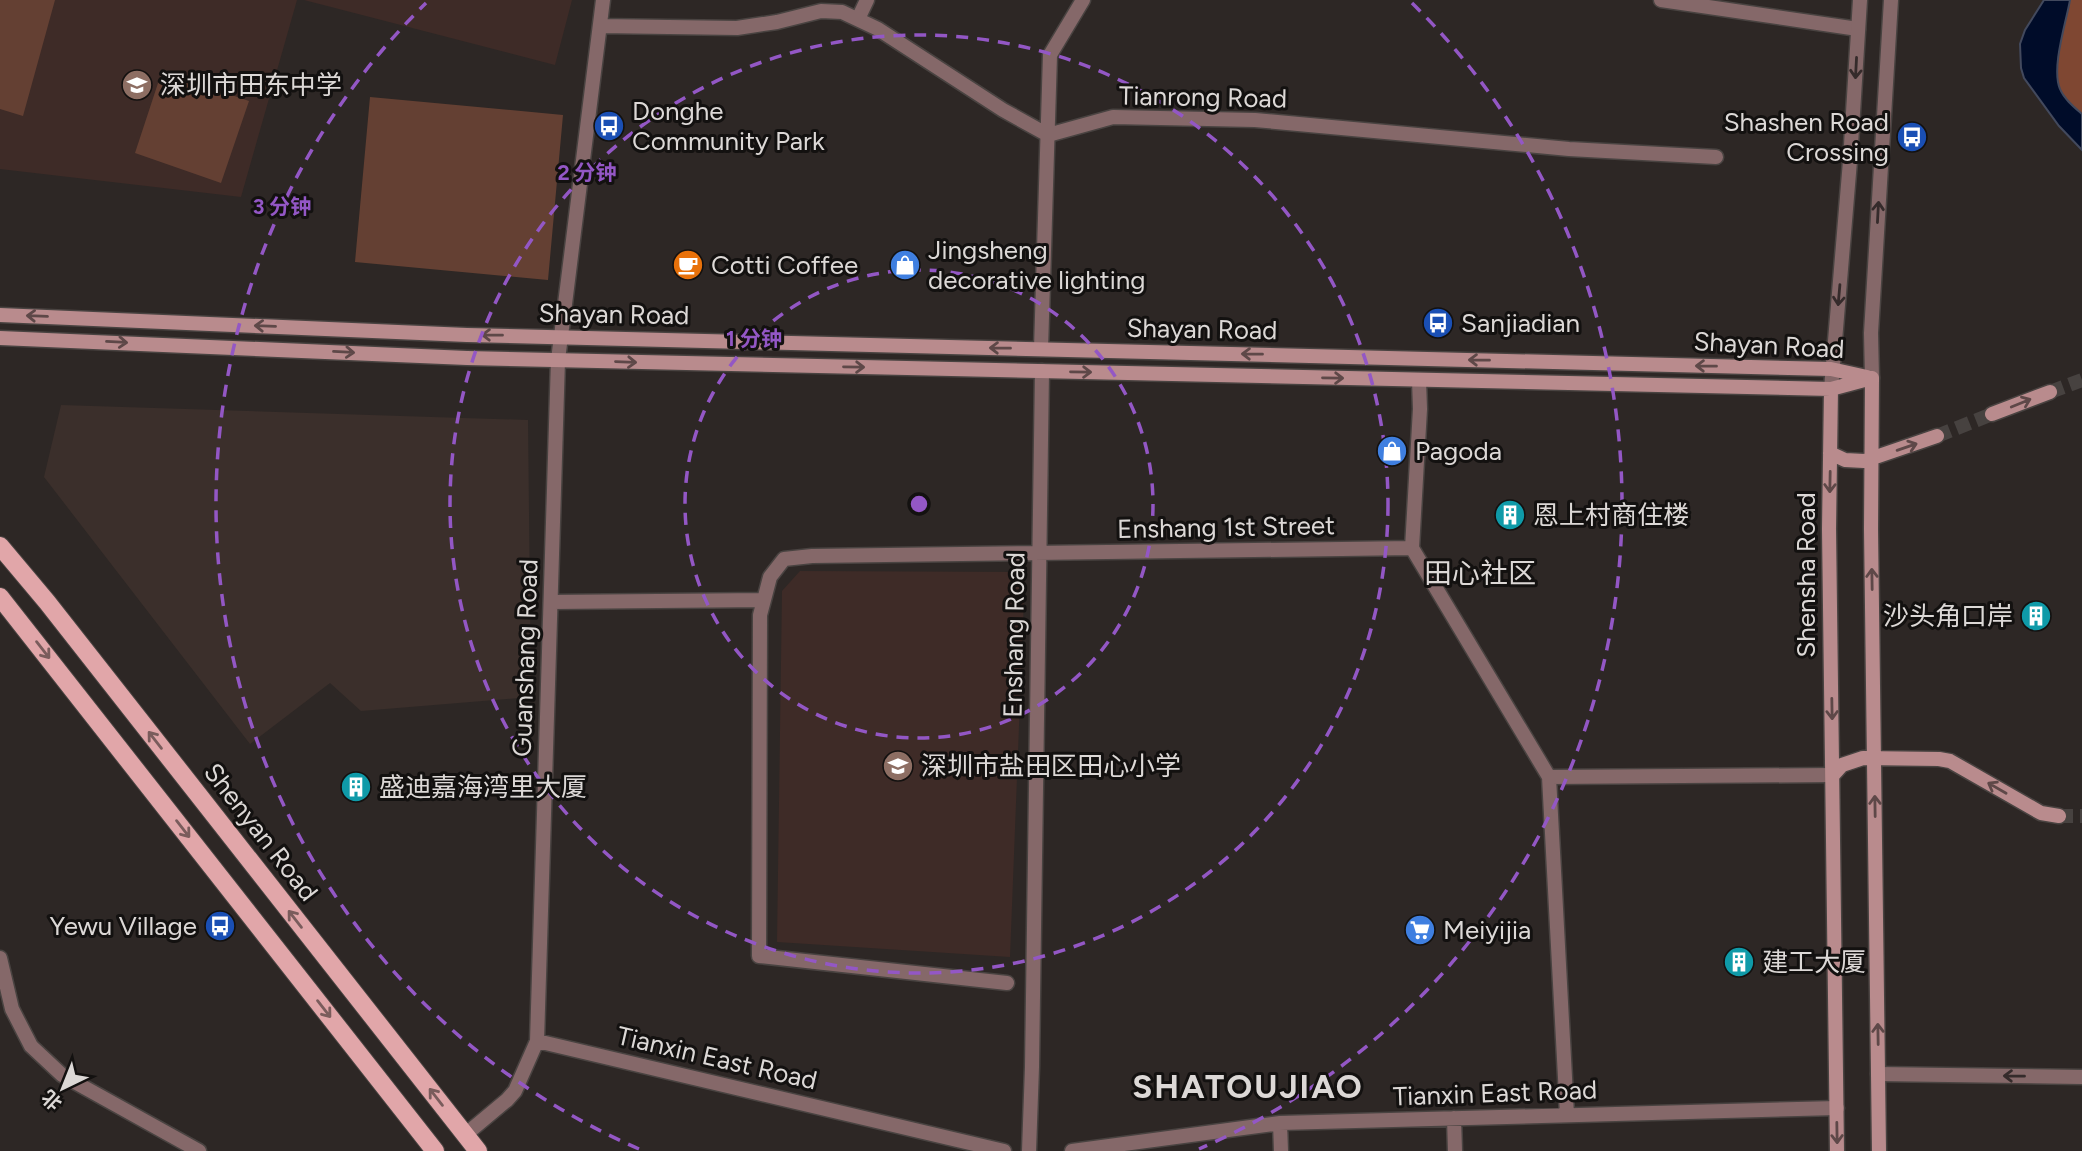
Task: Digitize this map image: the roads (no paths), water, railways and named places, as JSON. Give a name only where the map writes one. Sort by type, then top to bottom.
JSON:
[{"type":"main road","name":"Shayan Road","points":[[0,315],[560,337],[1831,369],[1872,378]]},
{"type":"main road","name":"Shayan Road","points":[[0,338],[558,360],[1831,389],[1872,378]]},
{"type":"main road","points":[[1872,378],[1879,1151]]},
{"type":"main road","name":"Shensha Road","points":[[1831,389],[1838,1151]]},
{"type":"main road","points":[[1993,414],[2049,392]]},
{"type":"main road","points":[[1830,453],[1851,461],[1871,459],[1937,436]]},
{"type":"main road","name":"Shenyan Road","points":[[0,546],[47,602],[478,1151]]},
{"type":"main road","points":[[0,597],[435,1151]]},
{"type":"main road","points":[[1833,775],[1848,761],[1874,757],[1939,759],[1950,761],[2041,813],[2059,816]]},
{"type":"street","name":"Guanshang Road","points":[[537,1041],[558,360],[603,0]]},
{"type":"street","points":[[858,19],[867,0]]},
{"type":"street","points":[[1041,349],[1050,55],[1083,0]]},
{"type":"street","points":[[1661,0],[1858,29]]},
{"type":"street","name":"Shensha Road","points":[[1831,389],[1860,0]]},
{"type":"street","points":[[1872,378],[1871,333],[1891,0]]},
{"type":"street","points":[[600,26],[737,28],[821,11],[842,12],[878,29],[1022,122],[1048,135]]},
{"type":"street","name":"Tianrong Road","points":[[1048,135],[1113,117],[1255,120],[1569,149],[1716,157]]},
{"type":"street","name":"Enshang Road","points":[[1029,1151],[1042,371]]},
{"type":"street","points":[[1419,380],[1420,409],[1412,548],[1549,777],[1567,1115]]},
{"type":"street","name":"Enshang 1st Street","points":[[764,600],[770,577],[784,558],[1412,548]]},
{"type":"street","points":[[551,602],[764,600],[760,615],[759,956],[1007,983]]},
{"type":"street","points":[[1549,777],[1833,775]]},
{"type":"street","points":[[0,958],[12,1009],[31,1046],[62,1075],[199,1151]]},
{"type":"street","points":[[466,1135],[515,1091],[537,1041]]},
{"type":"street","name":"Tianxin East Road","points":[[537,1041],[1004,1151]]},
{"type":"street","points":[[1878,1074],[2082,1077]]},
{"type":"street","name":"Tianxin East Road","points":[[1072,1151],[1280,1123],[1837,1108]]},
{"type":"street","points":[[1454,1118],[1455,1151]]},
{"type":"street","points":[[1280,1123],[1281,1151]]},
{"type":"water","points":[[2044,0],[2070,0],[2057,69],[2060,89],[2082,114],[2082,150],[2059,126],[2024,78],[2021,68],[2020,44],[2025,30]]},
{"type":"tunnel","points":[[2050,392],[2082,380]]},
{"type":"tunnel","points":[[1937,436],[1992,414]]},
{"type":"tunnel","points":[[2059,816],[2082,816]]},
{"type":"place","name":"深圳市田东中学","points":[[137,85]]},
{"type":"place","name":"Donghe Community Park","points":[[609,126]]},
{"type":"place","name":"Shashen Road Crossing","points":[[1912,137]]},
{"type":"place","name":"Cotti Coffee","points":[[688,265]]},
{"type":"place","name":"Jingsheng decorative lighting","points":[[905,265]]},
{"type":"place","name":"Sanjiadian","points":[[1438,323]]},
{"type":"place","name":"Pagoda","points":[[1392,451]]},
{"type":"place","name":"恩上村商住楼","points":[[1510,515]]},
{"type":"place","name":"沙头角口岸","points":[[2036,616]]},
{"type":"place","name":"深圳市盐田区田心小学","points":[[898,766]]},
{"type":"place","name":"盛迪嘉海湾里大厦","points":[[356,787]]},
{"type":"place","name":"Yewu Village","points":[[220,926]]},
{"type":"place","name":"Meiyijia","points":[[1420,930]]},
{"type":"place","name":"建工大厦","points":[[1739,962]]},
{"type":"district","name":"田心社区","points":[[1480,573]]},
{"type":"district","name":"SHATOUJIAO","points":[[1248,1086]]}]
